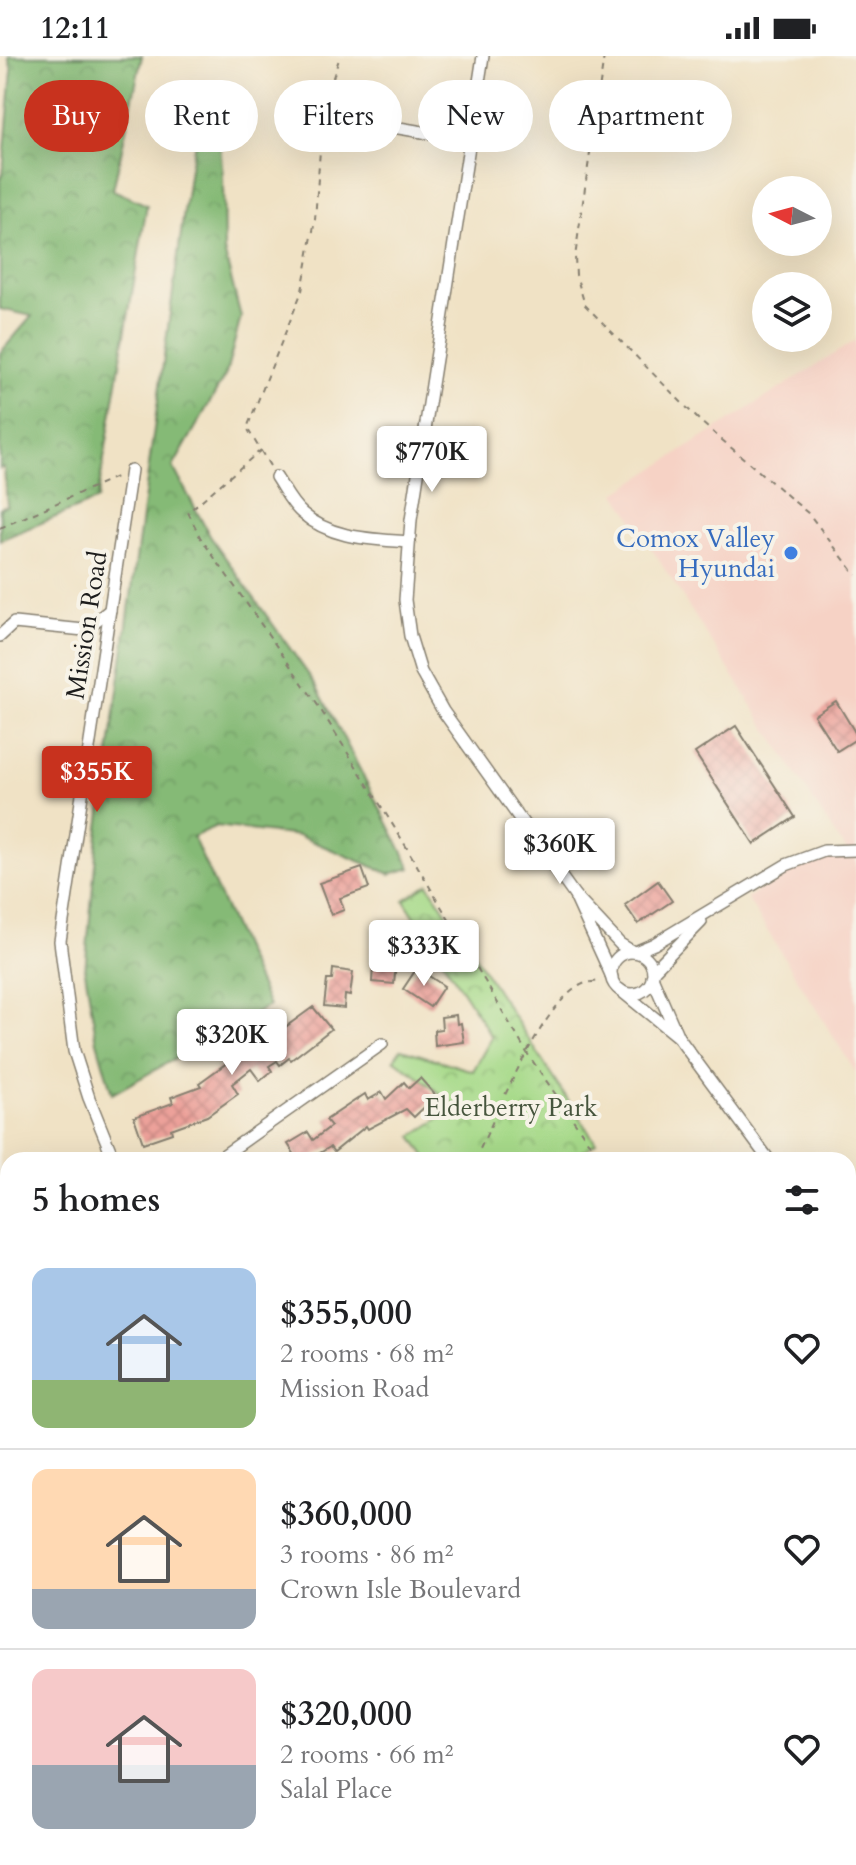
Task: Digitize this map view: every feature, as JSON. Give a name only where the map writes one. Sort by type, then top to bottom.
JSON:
[{"type":"street","points":[[479,80],[483,56]]},
{"type":"street","points":[[468,152],[408,542],[405,600],[410,636],[421,672],[443,711],[575,896],[620,944],[647,959],[678,1037]]},
{"type":"street","name":"Mission Road","points":[[111,1152],[74,1051],[60,941],[131,470]]},
{"type":"street","points":[[276,477],[299,511],[323,530],[408,542]]},
{"type":"street","points":[[0,636],[14,623],[84,630],[110,610]]},
{"type":"street","points":[[614,981],[616,960],[624,953],[634,952],[719,906],[786,865],[824,851],[856,850]]},
{"type":"street","points":[[575,896],[614,981],[625,992],[639,992],[650,983],[653,974],[681,940],[719,906]]},
{"type":"street","points":[[614,981],[678,1037],[763,1152]]},
{"type":"street","points":[[228,1152],[382,1044]]},
{"type":"path","points":[[276,477],[247,428],[302,291],[315,220],[323,108],[340,56]]},
{"type":"path","points":[[604,56],[575,257],[576,275],[585,305],[701,422],[809,514],[856,575]]},
{"type":"path","points":[[261,450],[188,512],[200,537],[319,707],[401,838],[527,1053],[595,1152]]},
{"type":"path","points":[[0,528],[131,470]]},
{"type":"path","points":[[478,1152],[527,1053],[556,1007],[581,985],[614,981]]},
{"type":"shaded area","points":[[856,340],[856,1073],[747,898],[786,873],[826,858],[852,857],[616,493]]},
{"type":"green space","points":[[8,56],[142,56],[129,116],[129,80],[24,80],[24,152],[121,152],[113,190],[147,205],[97,500],[0,540],[0,508],[7,505],[4,467],[0,469],[0,353],[32,316],[0,309],[0,180],[12,70]]},
{"type":"green space","points":[[193,152],[221,152],[224,251],[241,317],[226,374],[173,467],[210,536],[316,685],[411,868],[390,874],[299,836],[216,826],[193,837],[269,1006],[112,1094],[97,1042],[85,971],[97,842]]},
{"type":"green space","name":"Elderberry Park","points":[[428,884],[596,1143],[581,1152],[423,1152],[412,1136],[458,1107],[394,1059],[401,1049],[473,1071],[492,1037],[404,900]]},
{"type":"building","points":[[836,701],[856,734],[856,739],[837,751],[814,715]]},
{"type":"building","points":[[736,726],[795,817],[754,844],[695,753]]},
{"type":"building","points":[[362,868],[369,888],[340,898],[344,910],[331,915],[319,883]]},
{"type":"building","points":[[658,881],[672,901],[638,924],[625,905]]},
{"type":"building","points":[[374,949],[397,951],[394,984],[372,982]]},
{"type":"building","points":[[417,968],[444,986],[430,1007],[403,989]]},
{"type":"building","points":[[333,969],[353,972],[350,996],[345,995],[344,1008],[324,1006],[327,980],[332,980]]},
{"type":"building","points":[[313,1007],[331,1029],[291,1060],[289,1058],[280,1065],[277,1061],[269,1066],[272,1071],[260,1081],[251,1069],[232,1084],[238,1094],[207,1116],[143,1143],[134,1117],[173,1103],[171,1097],[201,1086],[199,1083],[252,1045],[255,1049]]},
{"type":"building","points":[[456,1015],[457,1024],[461,1023],[464,1042],[435,1046],[434,1030],[442,1029],[441,1017]]},
{"type":"building","points":[[420,1078],[436,1096],[414,1117],[406,1109],[368,1129],[366,1126],[334,1152],[330,1147],[322,1152],[293,1152],[288,1144],[308,1132],[313,1140],[331,1126],[326,1120],[365,1094],[368,1100],[382,1092],[386,1099],[404,1082],[409,1088]]},
{"type":"place","name":"Comox Valley Hyundai","points":[[791,553]]}]
